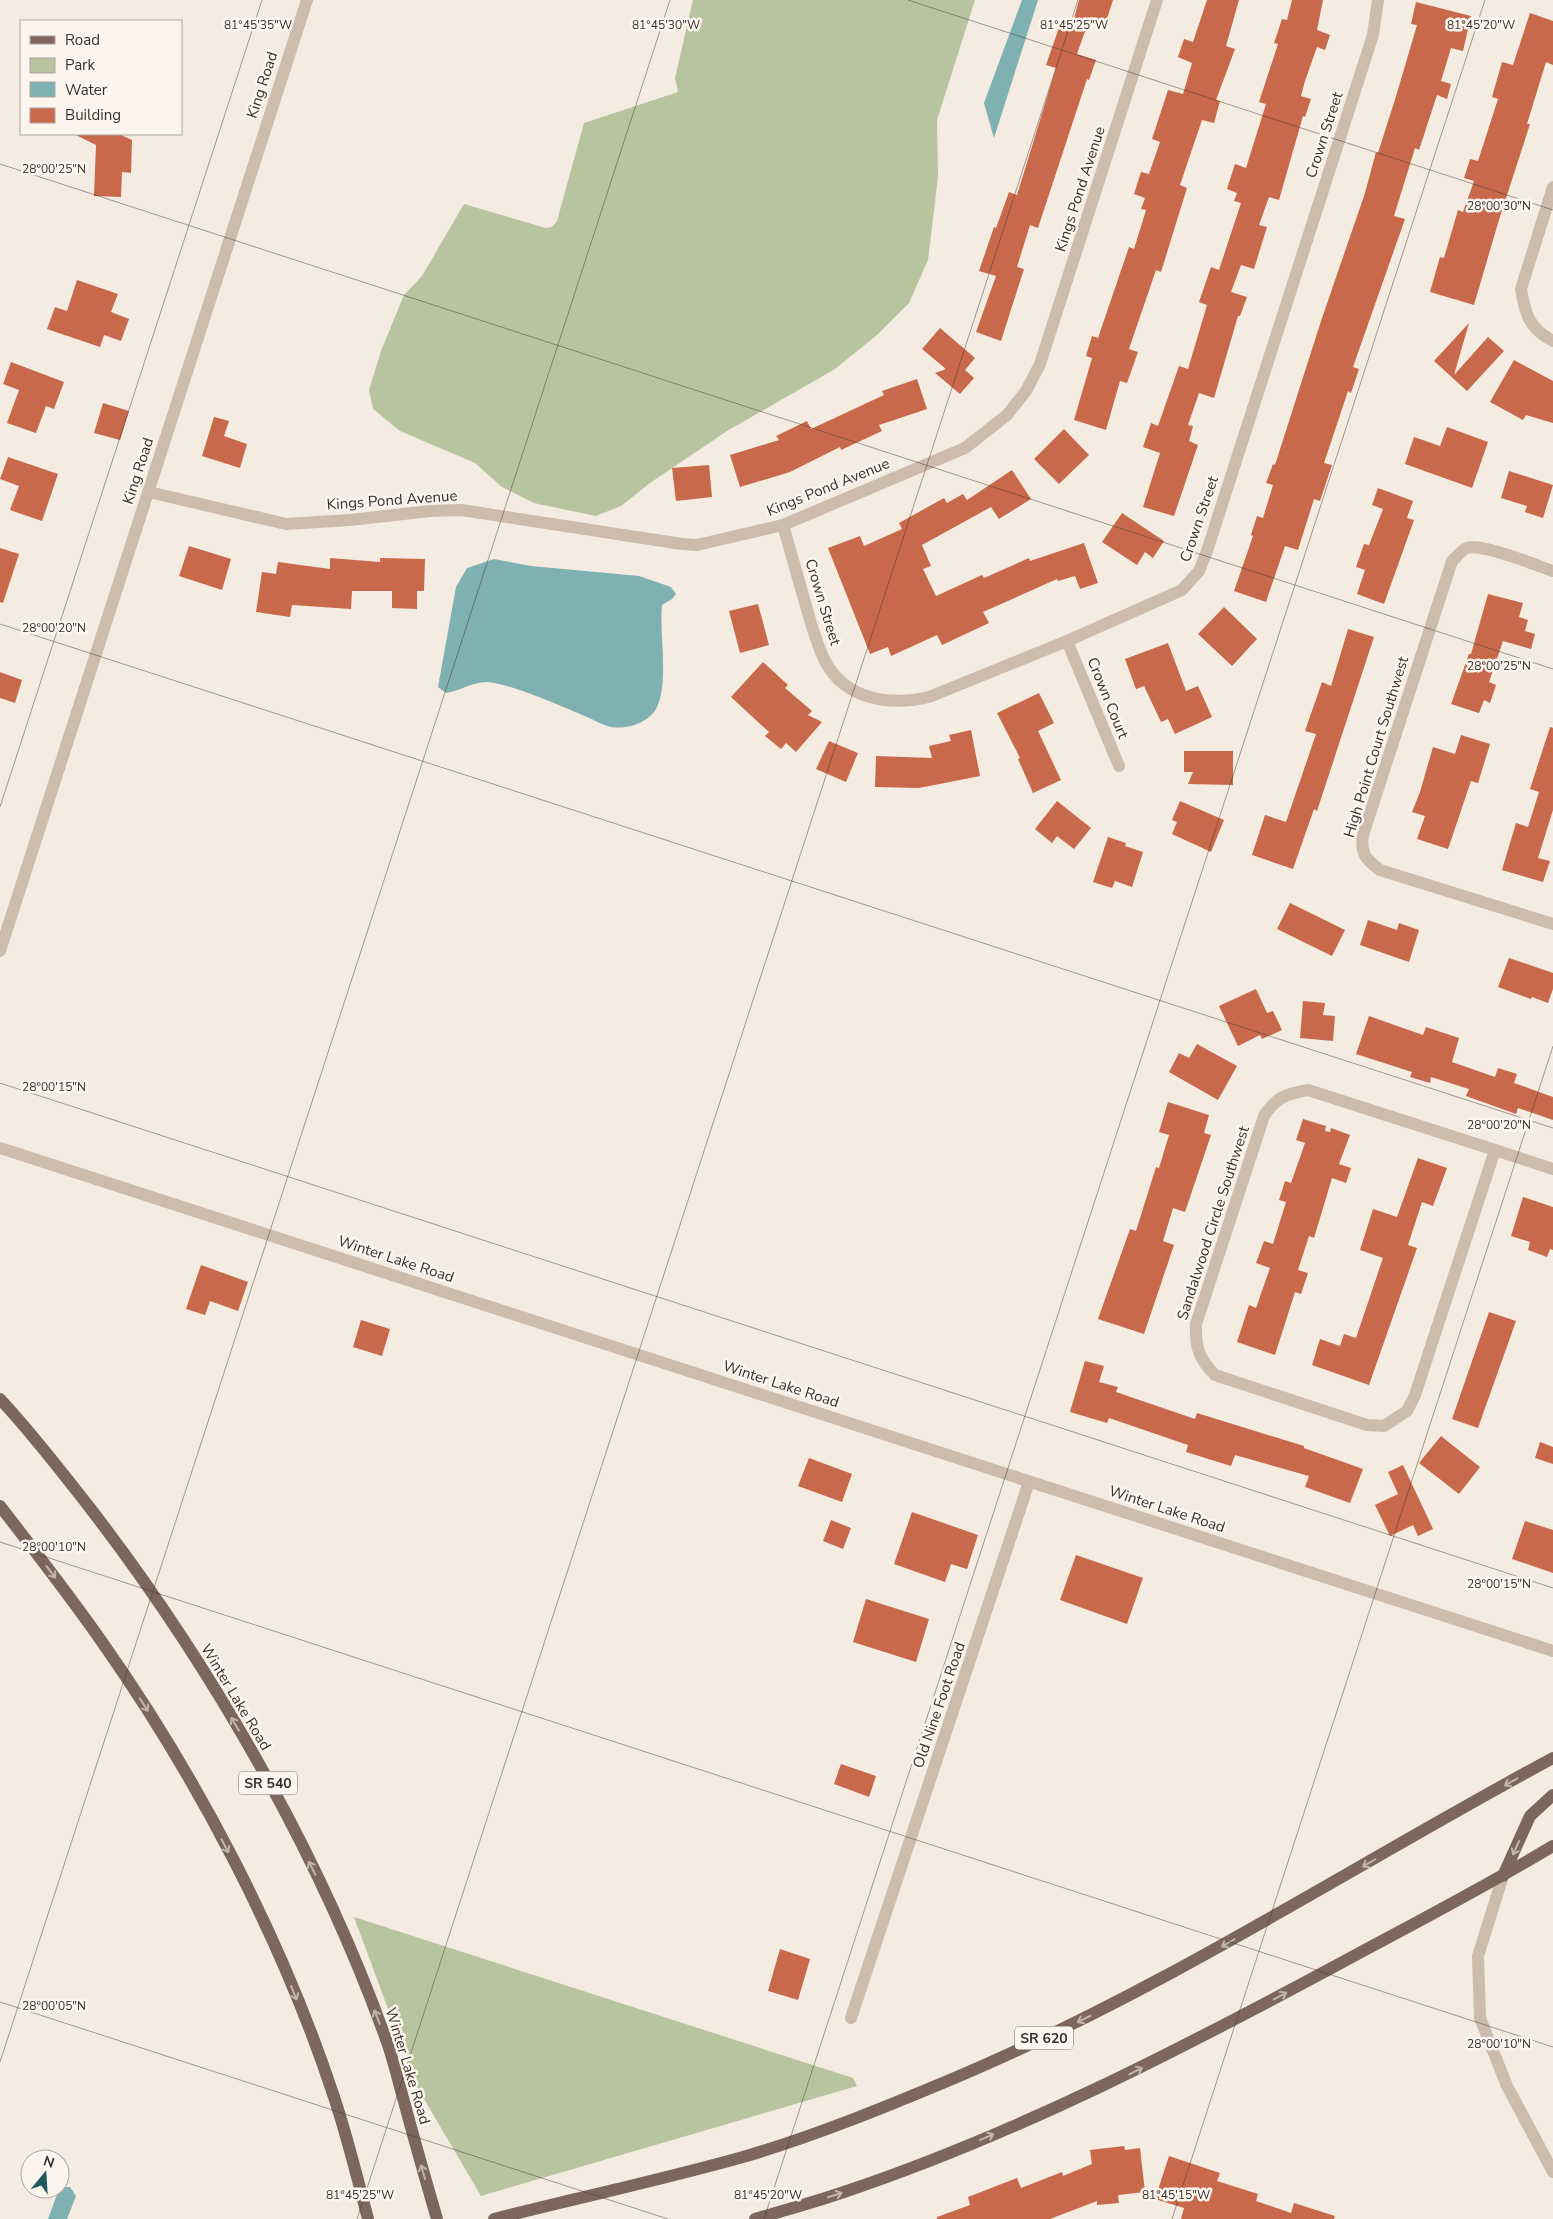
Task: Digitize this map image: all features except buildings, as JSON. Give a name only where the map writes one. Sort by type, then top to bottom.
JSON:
[{"type":"main road","name":"Winter Lake Road","points":[[0,1399],[64,1476],[158,1602],[204,1671],[286,1816],[326,1899],[387,2043],[437,2219]]},
{"type":"main road","points":[[0,1506],[72,1600],[138,1696],[176,1758],[233,1861],[265,1926],[311,2034],[333,2094],[368,2219]]},
{"type":"main road","name":"SR 620","points":[[494,2219],[744,2156],[958,2077],[1071,2026],[1206,1955],[1553,1758]]},
{"type":"main road","points":[[1503,1876],[1530,1816],[1553,1795]]},
{"type":"main road","points":[[755,2219],[844,2192],[941,2156],[1035,2117],[1129,2074],[1221,2028],[1503,1876],[1553,1846]]},
{"type":"street","name":"King Road","points":[[0,951],[307,0]]},
{"type":"street","name":"Kings Pond Avenue","points":[[149,492],[286,524],[461,510],[682,544],[697,544],[783,525],[965,448],[1007,415],[1026,391],[1040,364],[1157,0]]},
{"type":"street","name":"Crown Street","points":[[783,525],[812,628],[825,662],[851,689],[864,696],[878,700],[909,702],[928,697],[1068,641],[1182,590],[1199,571],[1373,35],[1378,0]]},
{"type":"street","points":[[1553,186],[1521,289],[1529,320],[1540,334],[1553,341]]},
{"type":"street","name":"High Point Court Southwest","points":[[1553,571],[1485,549],[1469,547],[1452,561],[1361,846],[1368,861],[1380,870],[1553,924]]},
{"type":"street","name":"Crown Court","points":[[1068,641],[1119,766]]},
{"type":"street","name":"Sandalwood Circle Southwest","points":[[1495,1150],[1415,1395],[1407,1411],[1384,1426],[1367,1425],[1215,1375],[1204,1364],[1195,1341],[1196,1324],[1264,1116],[1272,1103],[1291,1093],[1308,1090],[1495,1150],[1553,1169]]},
{"type":"street","name":"Winter Lake Road","points":[[0,1148],[1553,1651]]},
{"type":"street","name":"Old Nine Foot Road","points":[[851,2018],[1012,1539],[1029,1482]]},
{"type":"street","points":[[1503,1876],[1478,1956],[1480,2018],[1507,2086],[1553,2172]]},
{"type":"green space","points":[[693,0],[975,0],[937,120],[938,177],[928,260],[909,303],[877,335],[835,369],[727,431],[650,483],[621,506],[596,516],[534,503],[502,487],[475,463],[400,431],[373,409],[369,390],[381,351],[404,295],[422,276],[464,204],[546,228],[552,227],[557,221],[584,123],[678,92],[675,78]]},
{"type":"green space","points":[[354,1917],[853,2078],[857,2086],[481,2196],[417,2087]]},
{"type":"water","points":[[1022,0],[1038,0],[994,138],[984,103]]},
{"type":"water","points":[[494,559],[531,566],[639,576],[671,587],[676,594],[662,605],[663,671],[661,696],[654,712],[644,721],[631,726],[617,728],[602,724],[536,696],[496,683],[481,682],[446,693],[438,687],[456,587],[467,568]]},
{"type":"water","points":[[70,2187],[76,2196],[67,2219],[48,2219],[55,2199],[70,2199]]}]
